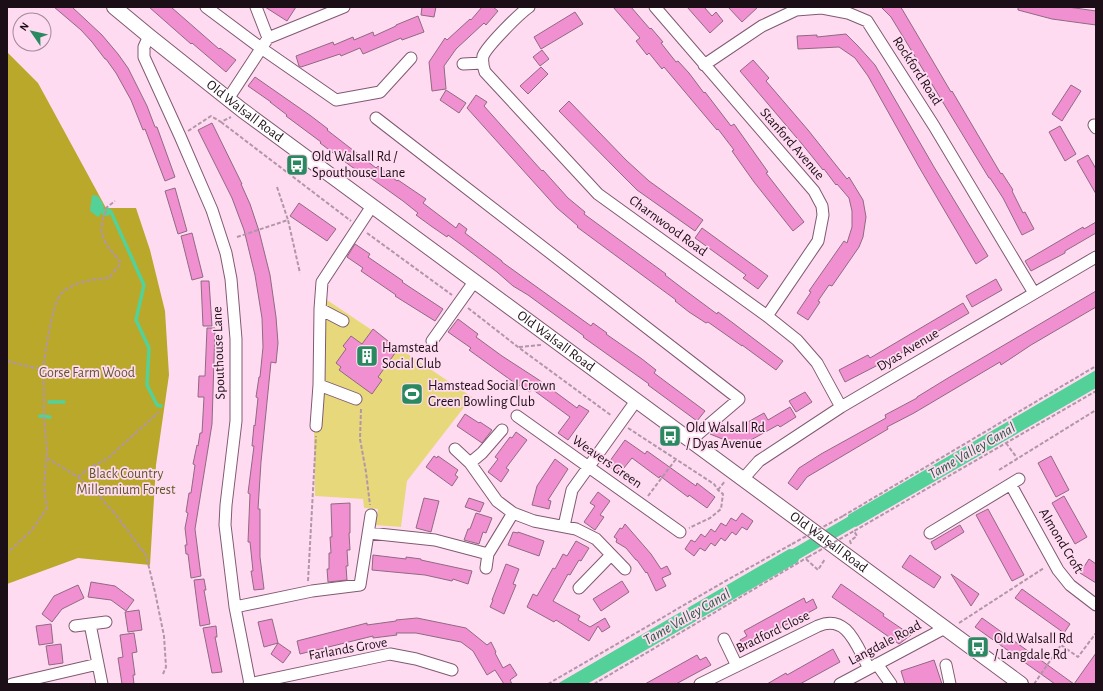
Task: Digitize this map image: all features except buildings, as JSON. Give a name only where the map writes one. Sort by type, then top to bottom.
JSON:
[{"type":"main road","name":"Old Walsall Road","points":[[114,7],[242,110],[1021,684]]},
{"type":"street","points":[[206,7],[261,48],[336,100],[380,92],[411,58]]},
{"type":"street","points":[[256,7],[268,38]]},
{"type":"street","points":[[228,99],[268,38],[344,7]]},
{"type":"street","points":[[463,64],[482,63],[484,56],[497,38],[529,7]]},
{"type":"street","name":"Stanford Avenue","points":[[655,7],[814,191],[822,206],[823,215],[818,241],[767,316]]},
{"type":"street","name":"Rockford Road","points":[[704,65],[762,26],[796,10],[822,8],[848,13],[867,21],[938,132],[1034,293]]},
{"type":"street","name":"Spouthouse Lane","points":[[149,36],[144,48],[144,57],[212,210],[226,253],[236,339],[236,420],[225,525],[235,607],[249,684]]},
{"type":"street","name":"Charnwood Road","points":[[482,63],[484,72],[598,194],[767,316],[797,340],[817,363],[841,407]]},
{"type":"street","points":[[376,118],[739,398],[691,440]]},
{"type":"street","points":[[316,426],[319,385],[320,309],[322,282],[372,206]]},
{"type":"street","name":"Dyas Avenue","points":[[743,479],[759,461],[841,407],[1096,257]]},
{"type":"street","points":[[432,341],[474,282]]},
{"type":"street","points":[[320,309],[343,320]]},
{"type":"street","points":[[319,385],[356,399]]},
{"type":"street","points":[[564,526],[572,490],[636,401]]},
{"type":"street","name":"Weavers Green","points":[[517,416],[680,532]]},
{"type":"street","points":[[470,464],[502,430]]},
{"type":"street","points":[[455,449],[470,464],[497,501],[513,513],[534,521],[576,529],[596,539],[625,570]]},
{"type":"street","name":"Almond Croft","points":[[930,533],[1015,482],[1058,570],[1070,585],[1096,605]]},
{"type":"street","points":[[486,568],[488,554],[513,513]]},
{"type":"street","points":[[235,607],[307,592],[360,585],[371,515]]},
{"type":"street","points":[[369,533],[435,540],[488,554]]},
{"type":"street","points":[[579,588],[611,555]]},
{"type":"street","points":[[76,626],[106,622]]},
{"type":"street","name":"Bradford Close","points":[[700,684],[818,626],[830,622],[841,625],[847,630],[873,666]]},
{"type":"street","points":[[90,624],[102,684]]},
{"type":"street","name":"Langdale Road","points":[[840,684],[946,629]]},
{"type":"street","name":"Bradford Close","points":[[724,638],[738,666]]},
{"type":"street","name":"Farlands Grove","points":[[249,684],[390,654],[416,659],[452,670]]},
{"type":"street","points":[[12,684],[98,664]]},
{"type":"street","points":[[946,665],[950,684]]},
{"type":"street","points":[[873,666],[891,684]]},
{"type":"path","points":[[180,136],[211,116],[221,122],[242,110]]},
{"type":"path","name":"Old Walsall Road","points":[[221,122],[460,301],[518,347],[621,423],[714,484],[723,494],[722,509],[710,518],[680,532]]},
{"type":"path","points":[[277,187],[288,220],[300,272]]},
{"type":"path","points":[[7,553],[31,531],[47,508],[44,488],[47,458],[42,370],[53,317],[60,295],[70,286],[94,279],[109,278],[121,263],[105,243],[101,228],[102,221],[106,214],[106,208],[115,201]]},
{"type":"path","points":[[237,237],[288,220]]},
{"type":"path","points":[[518,347],[539,345]]},
{"type":"path","points":[[7,361],[42,370]]},
{"type":"path","points":[[548,684],[729,579],[843,516],[1096,366]]},
{"type":"path","points":[[594,684],[807,558],[1096,391]]},
{"type":"path","points":[[356,399],[361,405],[360,439],[366,472],[371,515]]},
{"type":"path","points":[[999,470],[1096,410]]},
{"type":"path","points":[[78,477],[91,467],[107,459],[159,412]]},
{"type":"path","points":[[307,592],[316,426]]},
{"type":"path","points":[[1006,443],[1017,458]]},
{"type":"path","points":[[47,458],[78,477],[101,498],[116,515],[146,555],[164,636],[166,667],[163,674]]},
{"type":"path","points":[[641,505],[676,459]]},
{"type":"path","points":[[807,558],[818,570],[825,559]]},
{"type":"path","points":[[946,629],[1054,562]]},
{"type":"path","points":[[1034,684],[1061,645],[1078,657],[1096,633]]},
{"type":"shaded area","points":[[318,294],[472,397],[407,481],[401,527],[375,525],[378,509],[364,508],[363,499],[315,496],[314,437]]},
{"type":"green space","name":"Gorse Farm Wood","points":[[7,52],[38,83],[106,208],[136,208],[150,250],[165,311],[169,375],[156,465],[150,565],[78,558],[7,584]]},
{"type":"water","points":[[92,195],[98,196],[104,206],[103,211],[98,217],[90,211]]},
{"type":"water","name":"Tame Valley Canal","points":[[1096,370],[1096,388],[856,527],[849,523],[848,515]]},
{"type":"water","name":"Tame Valley Canal","points":[[789,549],[802,550],[798,562],[587,684],[557,684]]},
{"type":"waterway","points":[[107,209],[111,212],[144,285],[136,320],[149,348],[147,385],[157,405],[161,406]]},
{"type":"waterway","points":[[104,211],[104,214],[111,212]]},
{"type":"waterway","points":[[49,402],[64,402]]},
{"type":"waterway","points":[[40,416],[50,417]]},
{"type":"waterway","points":[[789,558],[863,515]]},
{"type":"place","name":"Old Walsall Rd / Spouthouse Lane","points":[[297,165]]},
{"type":"place","name":"Hamstead Social Club","points":[[367,356]]},
{"type":"place","name":"Hamstead Social Crown Green Bowling Club","points":[[412,394]]},
{"type":"place","name":"Old Walsall Rd / Dyas Avenue","points":[[670,436]]},
{"type":"place","name":"Old Walsall Rd / Langdale Rd","points":[[978,647]]},
{"type":"park label","name":"Black Country Millennium Forest","points":[[126,482]]}]
